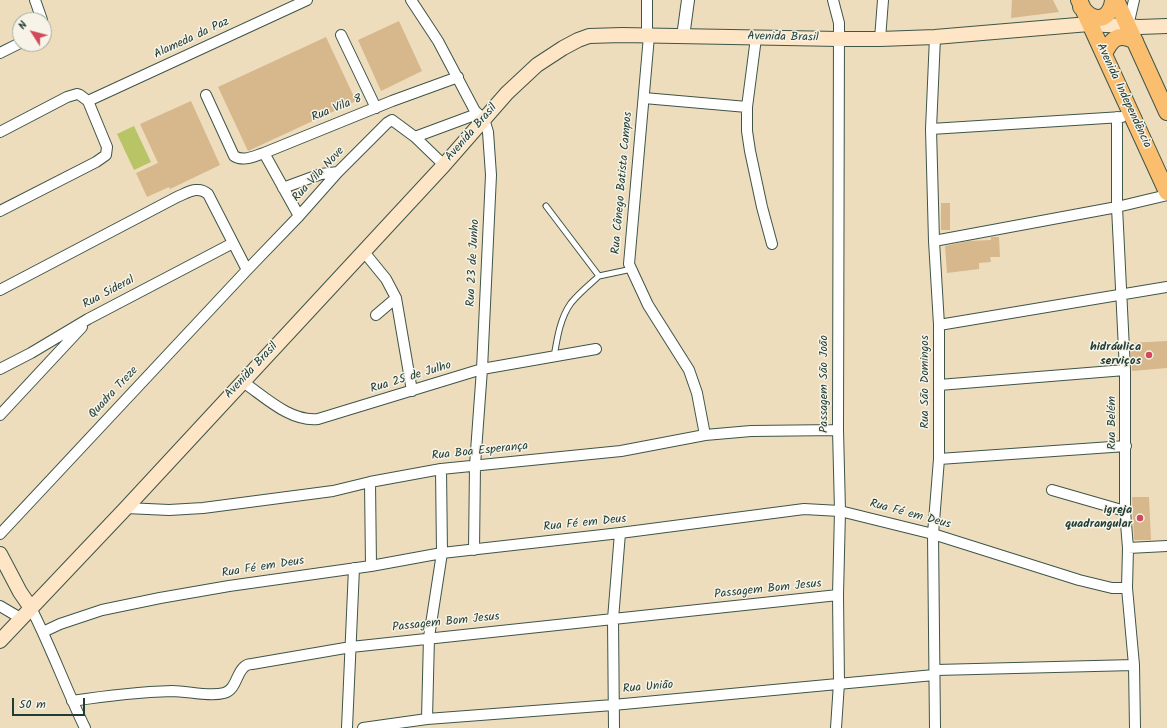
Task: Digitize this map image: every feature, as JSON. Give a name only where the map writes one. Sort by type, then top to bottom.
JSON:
[{"type":"main road","points":[[1080,3],[1090,16],[1097,18],[1104,17],[1109,14],[1114,0]]},
{"type":"main road","points":[[1114,0],[1128,26],[1167,112]]},
{"type":"main road","name":"Avenida Independência","points":[[1080,3],[1104,54],[1124,116],[1167,192]]},
{"type":"main road","name":"Avenida Brasil","points":[[0,641],[126,508],[444,165],[481,116],[538,65],[578,40],[589,36],[606,35],[880,39],[1090,24],[1167,26]]},
{"type":"main road","points":[[1104,54],[1111,41],[1118,37],[1129,38],[1135,41]]},
{"type":"main road","points":[[0,554],[18,588],[31,608]]},
{"type":"street","points":[[35,0],[39,12]]},
{"type":"street","name":"Alameda da Paz","points":[[88,101],[307,0]]},
{"type":"street","name":"Rua 23 de Junho","points":[[411,0],[438,41],[481,116],[488,132],[491,175],[482,369],[475,465],[474,550]]},
{"type":"street","name":"Rua Cônego Batista Campos","points":[[647,0],[647,29],[649,36],[629,264],[648,305],[689,370],[697,393],[705,435]]},
{"type":"street","points":[[683,37],[688,0]]},
{"type":"street","name":"Passagem São João","points":[[832,0],[839,23],[838,430],[840,511],[838,595],[839,683],[836,728]]},
{"type":"street","points":[[880,39],[883,0]]},
{"type":"street","points":[[1128,26],[1134,0]]},
{"type":"street","points":[[341,35],[380,106],[392,120],[415,137],[444,165]]},
{"type":"street","name":"Rua São Domingos","points":[[935,36],[930,129],[939,385],[939,459],[933,534],[935,728]]},
{"type":"street","points":[[756,38],[747,107],[747,131],[762,207],[772,244]]},
{"type":"street","name":"Rua Vila 8","points":[[206,95],[234,156],[244,160],[458,77]]},
{"type":"street","points":[[0,132],[73,95],[80,95],[88,101],[107,146],[106,155],[100,160],[0,211]]},
{"type":"street","points":[[644,98],[747,107]]},
{"type":"street","points":[[415,137],[481,116]]},
{"type":"street","points":[[930,129],[1124,116]]},
{"type":"street","name":"Rua Belém","points":[[1124,116],[1116,207],[1126,370],[1125,511],[1128,548],[1127,588],[1134,665],[1135,728]]},
{"type":"street","name":"Rua Vila Nove","points":[[247,270],[299,216],[338,172],[392,120]]},
{"type":"street","points":[[264,153],[299,216]]},
{"type":"street","points":[[283,188],[321,174],[338,172]]},
{"type":"street","points":[[0,290],[192,190],[202,190],[208,194],[247,270]]},
{"type":"street","points":[[934,241],[1116,207],[1167,195]]},
{"type":"street","name":"Rua Sideral","points":[[0,369],[31,353],[88,319],[233,243]]},
{"type":"street","points":[[364,252],[386,279],[396,298],[412,391]]},
{"type":"street","name":"Quadra Treze","points":[[0,534],[247,270]]},
{"type":"street","points":[[938,326],[1167,287]]},
{"type":"street","points":[[376,315],[396,298]]},
{"type":"street","points":[[0,415],[88,319]]},
{"type":"street","name":"Rua 25 de Julho","points":[[243,382],[287,412],[303,419],[310,420],[318,419],[482,369],[596,349]]},
{"type":"street","points":[[581,352],[584,362]]},
{"type":"street","points":[[939,385],[1126,370]]},
{"type":"street","name":"Rua Boa Esperança","points":[[126,508],[169,510],[203,508],[332,491],[370,482],[441,469],[621,451],[705,435],[751,431],[838,430]]},
{"type":"street","points":[[939,459],[1126,446]]},
{"type":"street","points":[[427,719],[429,638],[442,553],[441,469]]},
{"type":"street","points":[[370,482],[371,566]]},
{"type":"street","points":[[1052,490],[1125,511]]},
{"type":"street","name":"Rua Fé em Deus","points":[[43,632],[87,614],[160,598],[371,566],[442,553],[620,533],[804,509],[840,511],[933,534],[1079,580],[1112,588],[1127,588]]},
{"type":"street","points":[[614,728],[613,619],[620,533]]},
{"type":"street","points":[[1128,548],[1167,546]]},
{"type":"street","points":[[347,728],[354,568]]},
{"type":"street","name":"Passagem Bom Jesus","points":[[72,701],[111,695],[166,692],[226,693],[231,689],[238,673],[245,666],[351,646],[838,595]]},
{"type":"street","points":[[0,606],[22,619]]},
{"type":"street","points":[[31,608],[85,728]]},
{"type":"street","name":"Rua União","points":[[363,728],[427,719],[613,705],[935,672],[1134,665]]},
{"type":"lane","points":[[546,206],[598,276]]},
{"type":"lane","points":[[554,357],[558,334],[570,304],[598,276],[632,269]]},
{"type":"green space","points":[[134,126],[151,162],[134,170],[117,134]]},
{"type":"building","points":[[1012,0],[1053,0],[1059,12],[1011,18]]},
{"type":"building","points":[[399,21],[422,71],[381,91],[358,40]]},
{"type":"building","points":[[326,37],[356,101],[248,151],[218,87]]},
{"type":"building","points":[[191,101],[220,165],[170,189],[169,187],[147,197],[136,173],[158,163],[140,124]]},
{"type":"building","points":[[941,203],[950,203],[950,230],[941,230]]},
{"type":"building","points":[[991,237],[999,237],[1000,257],[990,257],[991,262],[979,263],[979,269],[947,273],[945,246],[969,241],[991,240]]},
{"type":"building","name":"hidráulica serviços","points":[[1167,341],[1167,368],[1132,371],[1130,343]]},
{"type":"building","name":"igreja quadrangular","points":[[1132,497],[1149,497],[1151,540],[1134,540]]},
{"type":"place","name":"hidráulica serviços","points":[[1149,355]]},
{"type":"place","name":"igreja quadrangular","points":[[1140,518]]}]
